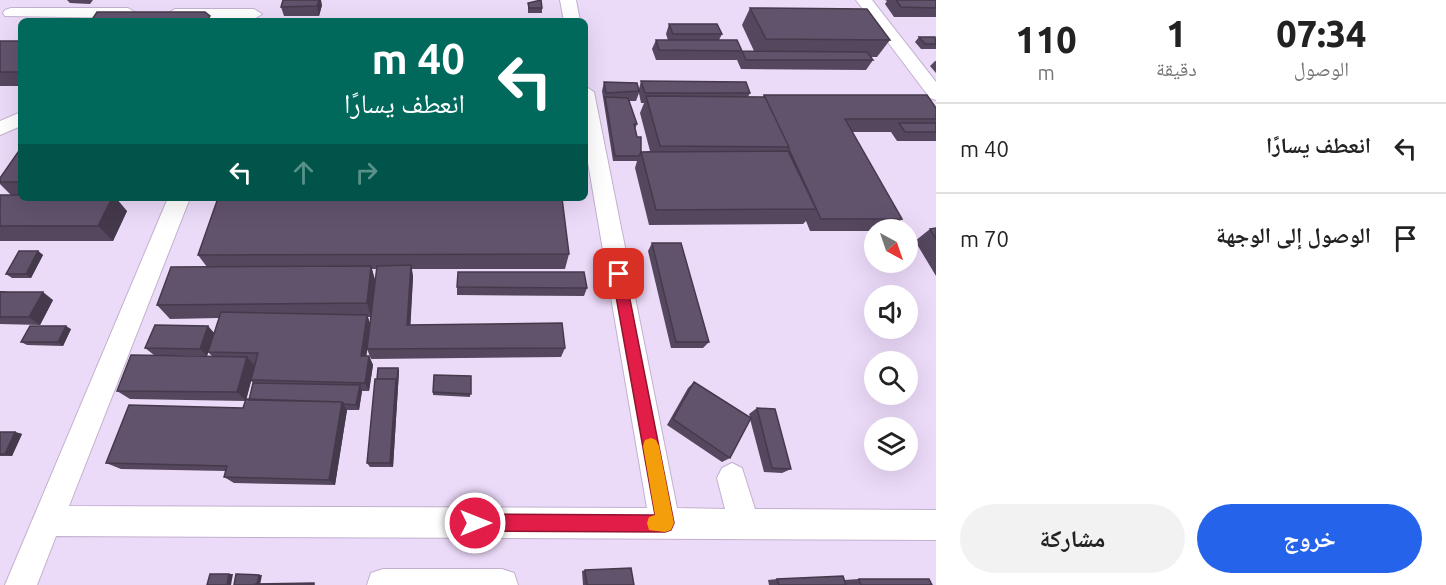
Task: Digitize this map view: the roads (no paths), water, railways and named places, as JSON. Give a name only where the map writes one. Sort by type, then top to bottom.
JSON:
[{"type":"lane","points":[[0,25],[22,0]]},
{"type":"lane","points":[[568,0],[571,18]]},
{"type":"lane","points":[[864,0],[936,94]]},
{"type":"lane","points":[[11,13],[255,12]]},
{"type":"lane","points":[[588,108],[665,523]]},
{"type":"lane","points":[[0,129],[18,120]]},
{"type":"lane","points":[[21,585],[178,201]]},
{"type":"lane","points":[[732,478],[744,524]]},
{"type":"lane","points":[[48,521],[936,525]]},
{"type":"lane","points":[[383,585],[502,585]]}]
